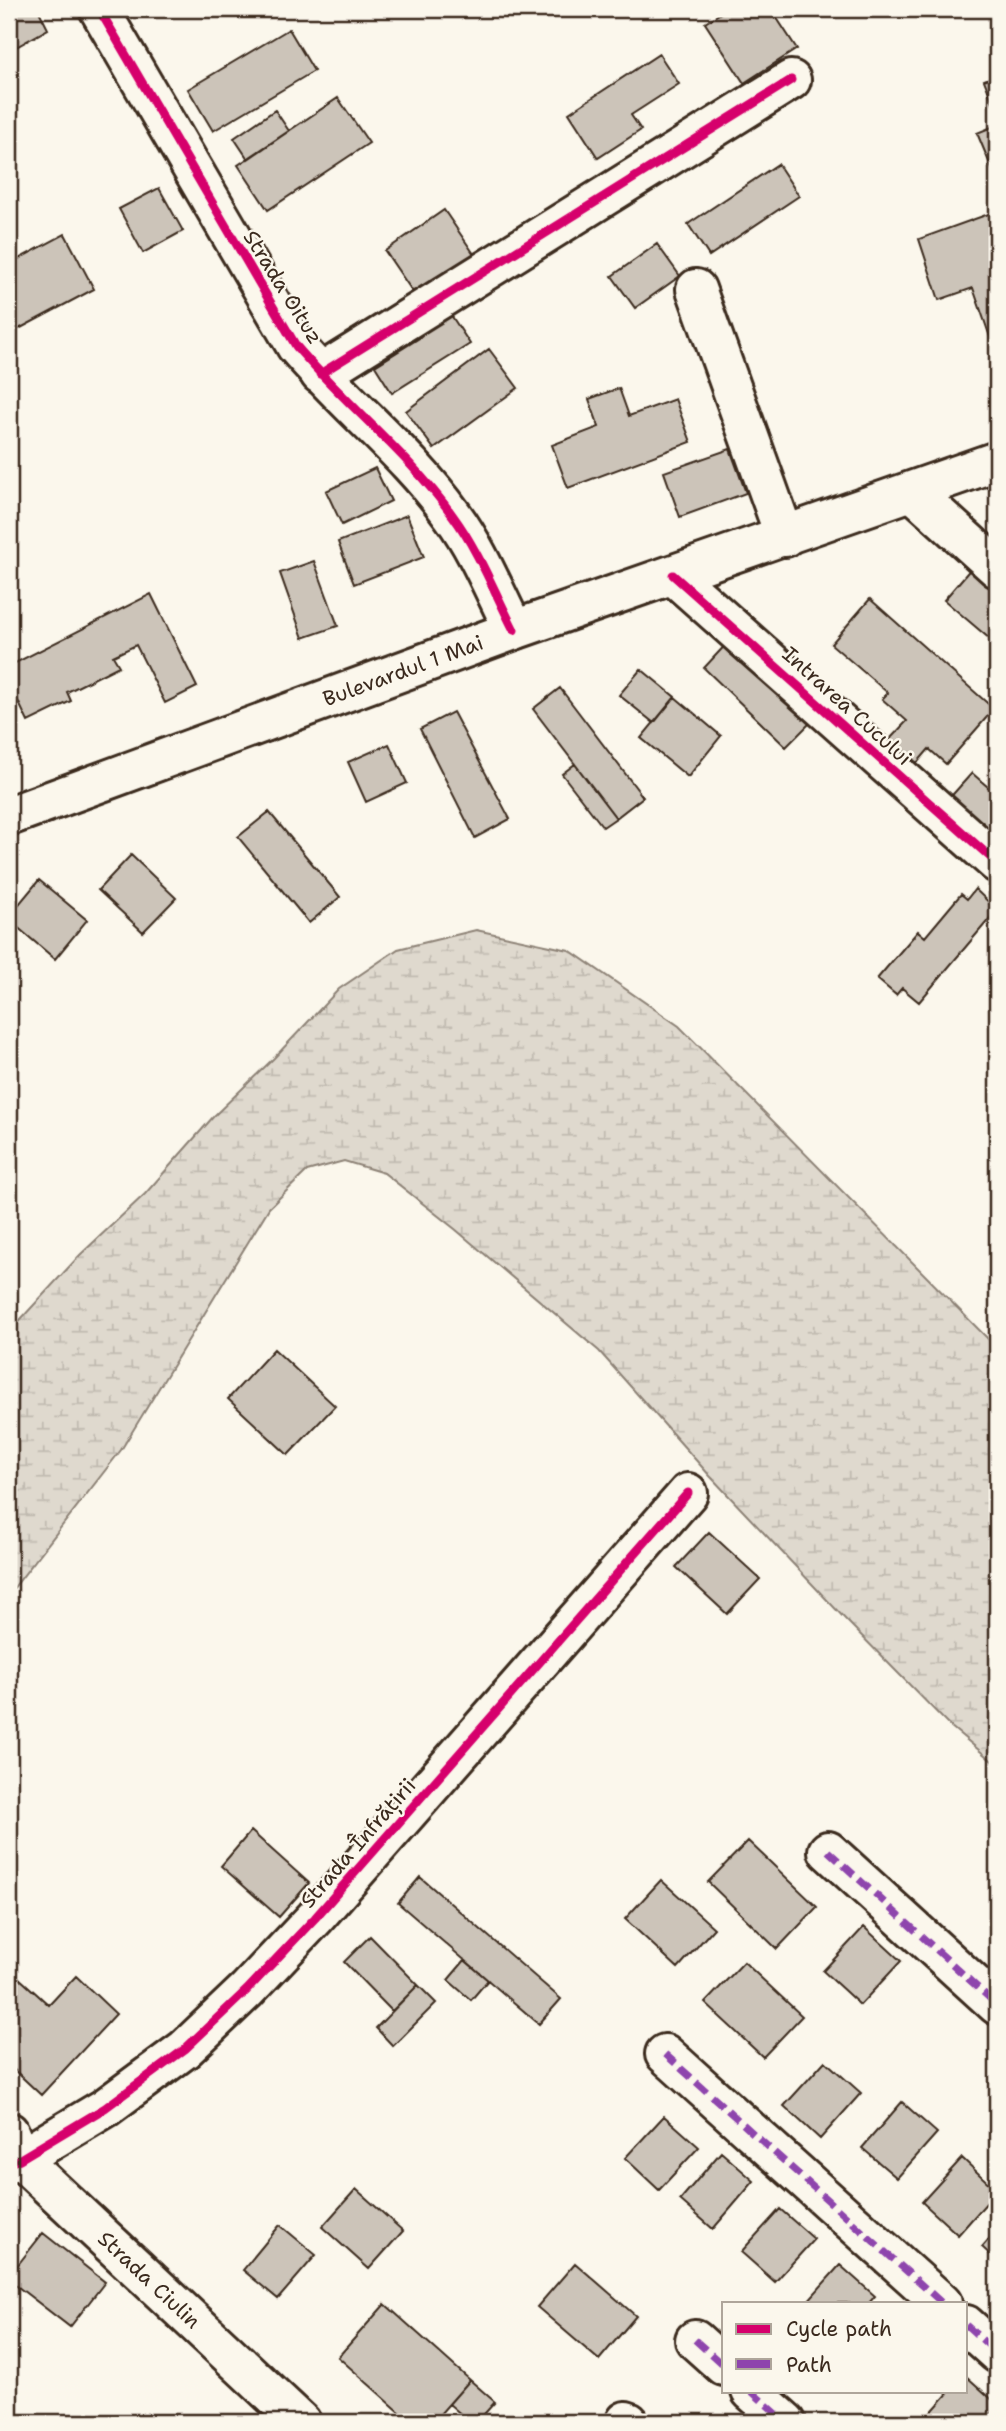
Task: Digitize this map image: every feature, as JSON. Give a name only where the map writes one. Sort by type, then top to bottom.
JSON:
[{"type":"street","name":"Strada Oituz","points":[[99,9],[296,346],[431,487],[471,547],[514,630]]},
{"type":"street","points":[[320,374],[791,80]]},
{"type":"street","points":[[696,289],[785,537]]},
{"type":"street","name":"Bulevardul 1 Mai","points":[[9,816],[514,630],[997,461]]},
{"type":"street","points":[[913,492],[997,568]]},
{"type":"street","name":"Intrarea Cucului","points":[[673,575],[997,863]]},
{"type":"street","name":"Strada Înfrățirii","points":[[12,2151],[105,2108],[175,2056],[247,1990],[315,1919],[688,1493]]},
{"type":"street","points":[[828,1851],[997,2005]]},
{"type":"street","points":[[665,2054],[941,2302]]},
{"type":"street","name":"Strada Ciulin","points":[[12,2151],[301,2422]]},
{"type":"street","points":[[968,2327],[997,2353]]},
{"type":"street","points":[[695,2340],[722,2364]]},
{"type":"street","points":[[752,2392],[786,2422]]},
{"type":"green space","points":[[476,930],[569,950],[679,1026],[997,1348],[997,1765],[950,1726],[847,1621],[710,1476],[599,1351],[455,1229],[384,1173],[344,1161],[307,1171],[269,1208],[121,1450],[9,1594],[9,1332],[80,1255],[145,1194],[214,1116],[339,989],[398,949]]},
{"type":"building","points":[[9,9],[38,9],[48,29],[9,51]]},
{"type":"building","points":[[727,9],[771,9],[797,49],[744,83],[705,23]]},
{"type":"building","points":[[289,29],[314,71],[213,131],[188,89]]},
{"type":"building","points":[[659,54],[679,84],[631,115],[641,130],[598,158],[569,113]]},
{"type":"building","points":[[997,75],[997,113],[984,80]]},
{"type":"building","points":[[338,98],[369,143],[268,210],[238,165]]},
{"type":"building","points":[[275,110],[289,131],[248,159],[234,138]]},
{"type":"building","points":[[997,125],[997,181],[977,133]]},
{"type":"building","points":[[778,164],[799,196],[709,256],[688,224]]},
{"type":"building","points":[[159,188],[183,231],[143,253],[119,209]]},
{"type":"building","points":[[444,210],[476,257],[417,298],[385,251]]},
{"type":"building","points":[[997,211],[997,357],[973,288],[939,300],[919,239]]},
{"type":"building","points":[[65,234],[94,289],[15,331],[9,318],[9,264]]},
{"type":"building","points":[[657,244],[680,276],[635,308],[612,276]]},
{"type":"building","points":[[449,312],[470,344],[392,393],[375,366],[421,337],[418,332]]},
{"type":"building","points":[[489,349],[518,388],[434,449],[406,411]]},
{"type":"building","points":[[619,388],[629,416],[675,399],[691,442],[568,488],[552,445],[599,427],[589,399]]},
{"type":"building","points":[[730,449],[746,493],[680,517],[664,472]]},
{"type":"building","points":[[375,468],[391,501],[342,525],[326,491]]},
{"type":"building","points":[[407,515],[424,557],[354,584],[338,542]]},
{"type":"building","points":[[314,561],[338,626],[303,638],[280,573]]},
{"type":"building","points":[[973,566],[997,586],[997,645],[944,600]]},
{"type":"building","points":[[151,594],[197,687],[165,703],[136,645],[113,656],[119,666],[67,692],[71,701],[28,722],[9,682],[9,666]]},
{"type":"building","points":[[870,599],[994,709],[946,764],[929,749],[917,763],[890,739],[907,721],[882,699],[888,693],[831,644]]},
{"type":"building","points":[[730,640],[813,720],[786,747],[704,668]]},
{"type":"building","points":[[641,669],[675,697],[654,723],[619,695]]},
{"type":"building","points":[[560,688],[643,797],[616,818],[533,709]]},
{"type":"building","points":[[675,697],[721,736],[688,777],[641,738]]},
{"type":"building","points":[[453,712],[510,819],[475,838],[420,729]]},
{"type":"building","points":[[389,744],[407,783],[366,802],[348,762]]},
{"type":"building","points":[[575,764],[616,818],[603,827],[562,774]]},
{"type":"building","points":[[972,773],[997,795],[997,832],[988,842],[945,803]]},
{"type":"building","points":[[269,812],[340,897],[309,923],[238,837]]},
{"type":"building","points":[[131,855],[176,898],[143,932],[98,890]]},
{"type":"building","points":[[39,880],[87,920],[55,959],[9,920],[9,916]]},
{"type":"building","points":[[975,889],[997,910],[919,1002],[902,988],[896,995],[877,979],[918,931],[925,937],[961,894],[967,899]]},
{"type":"building","points":[[274,1349],[335,1406],[288,1455],[228,1399]]},
{"type":"building","points":[[709,1532],[760,1579],[727,1614],[676,1567]]},
{"type":"building","points":[[251,1831],[309,1883],[279,1917],[221,1866]]},
{"type":"building","points":[[748,1841],[817,1907],[777,1949],[708,1882]]},
{"type":"building","points":[[420,1877],[561,1999],[539,2024],[398,1903]]},
{"type":"building","points":[[661,1880],[714,1928],[678,1968],[625,1919]]},
{"type":"building","points":[[864,1927],[901,1961],[860,2005],[823,1971]]},
{"type":"building","points":[[370,1936],[418,1985],[392,2011],[344,1962]]},
{"type":"building","points":[[465,1960],[488,1980],[471,2000],[448,1980]]},
{"type":"building","points":[[744,1962],[802,2016],[763,2057],[705,2003]]},
{"type":"building","points":[[76,1976],[116,2014],[41,2095],[9,2065],[9,1989],[19,1978],[49,2005]]},
{"type":"building","points":[[418,1985],[436,2003],[393,2046],[376,2028]]},
{"type":"building","points":[[825,2061],[861,2093],[820,2139],[784,2106]]},
{"type":"building","points":[[902,2102],[937,2133],[897,2178],[862,2148]]},
{"type":"building","points":[[664,2116],[699,2147],[659,2190],[625,2158]]},
{"type":"building","points":[[721,2152],[754,2181],[713,2229],[680,2200]]},
{"type":"building","points":[[962,2158],[997,2191],[958,2235],[922,2202]]},
{"type":"building","points":[[356,2189],[403,2231],[369,2269],[322,2227]]},
{"type":"building","points":[[780,2209],[814,2239],[775,2282],[741,2252]]},
{"type":"building","points":[[280,2225],[316,2255],[278,2299],[243,2270]]},
{"type":"building","points":[[997,2230],[997,2261],[982,2247]]},
{"type":"building","points":[[43,2233],[105,2282],[70,2327],[9,2280],[9,2276]]},
{"type":"building","points":[[575,2263],[636,2316],[599,2360],[537,2307]]},
{"type":"building","points":[[840,2265],[875,2296],[870,2302],[807,2302]]},
{"type":"building","points":[[385,2304],[470,2380],[433,2422],[411,2422],[338,2357]]},
{"type":"building","points":[[968,2378],[997,2404],[997,2408],[984,2422],[931,2422],[926,2418],[949,2392],[968,2392]]},
{"type":"building","points":[[470,2380],[495,2402],[477,2422],[470,2422],[449,2404]]},
{"type":"marked path","points":[[828,1851],[997,2005]]},
{"type":"marked path","points":[[665,2054],[941,2302]]},
{"type":"marked path","points":[[968,2327],[997,2353]]},
{"type":"marked path","points":[[695,2340],[722,2364]]},
{"type":"marked path","points":[[752,2392],[786,2422]]},
{"type":"cycle path","points":[[99,9],[296,346],[417,471],[453,516],[486,572],[514,630]]},
{"type":"cycle path","points":[[320,374],[791,80]]},
{"type":"cycle path","points":[[673,575],[997,863]]},
{"type":"cycle path","points":[[9,2163],[105,2108],[185,2049],[247,1990],[315,1918],[688,1493]]}]
